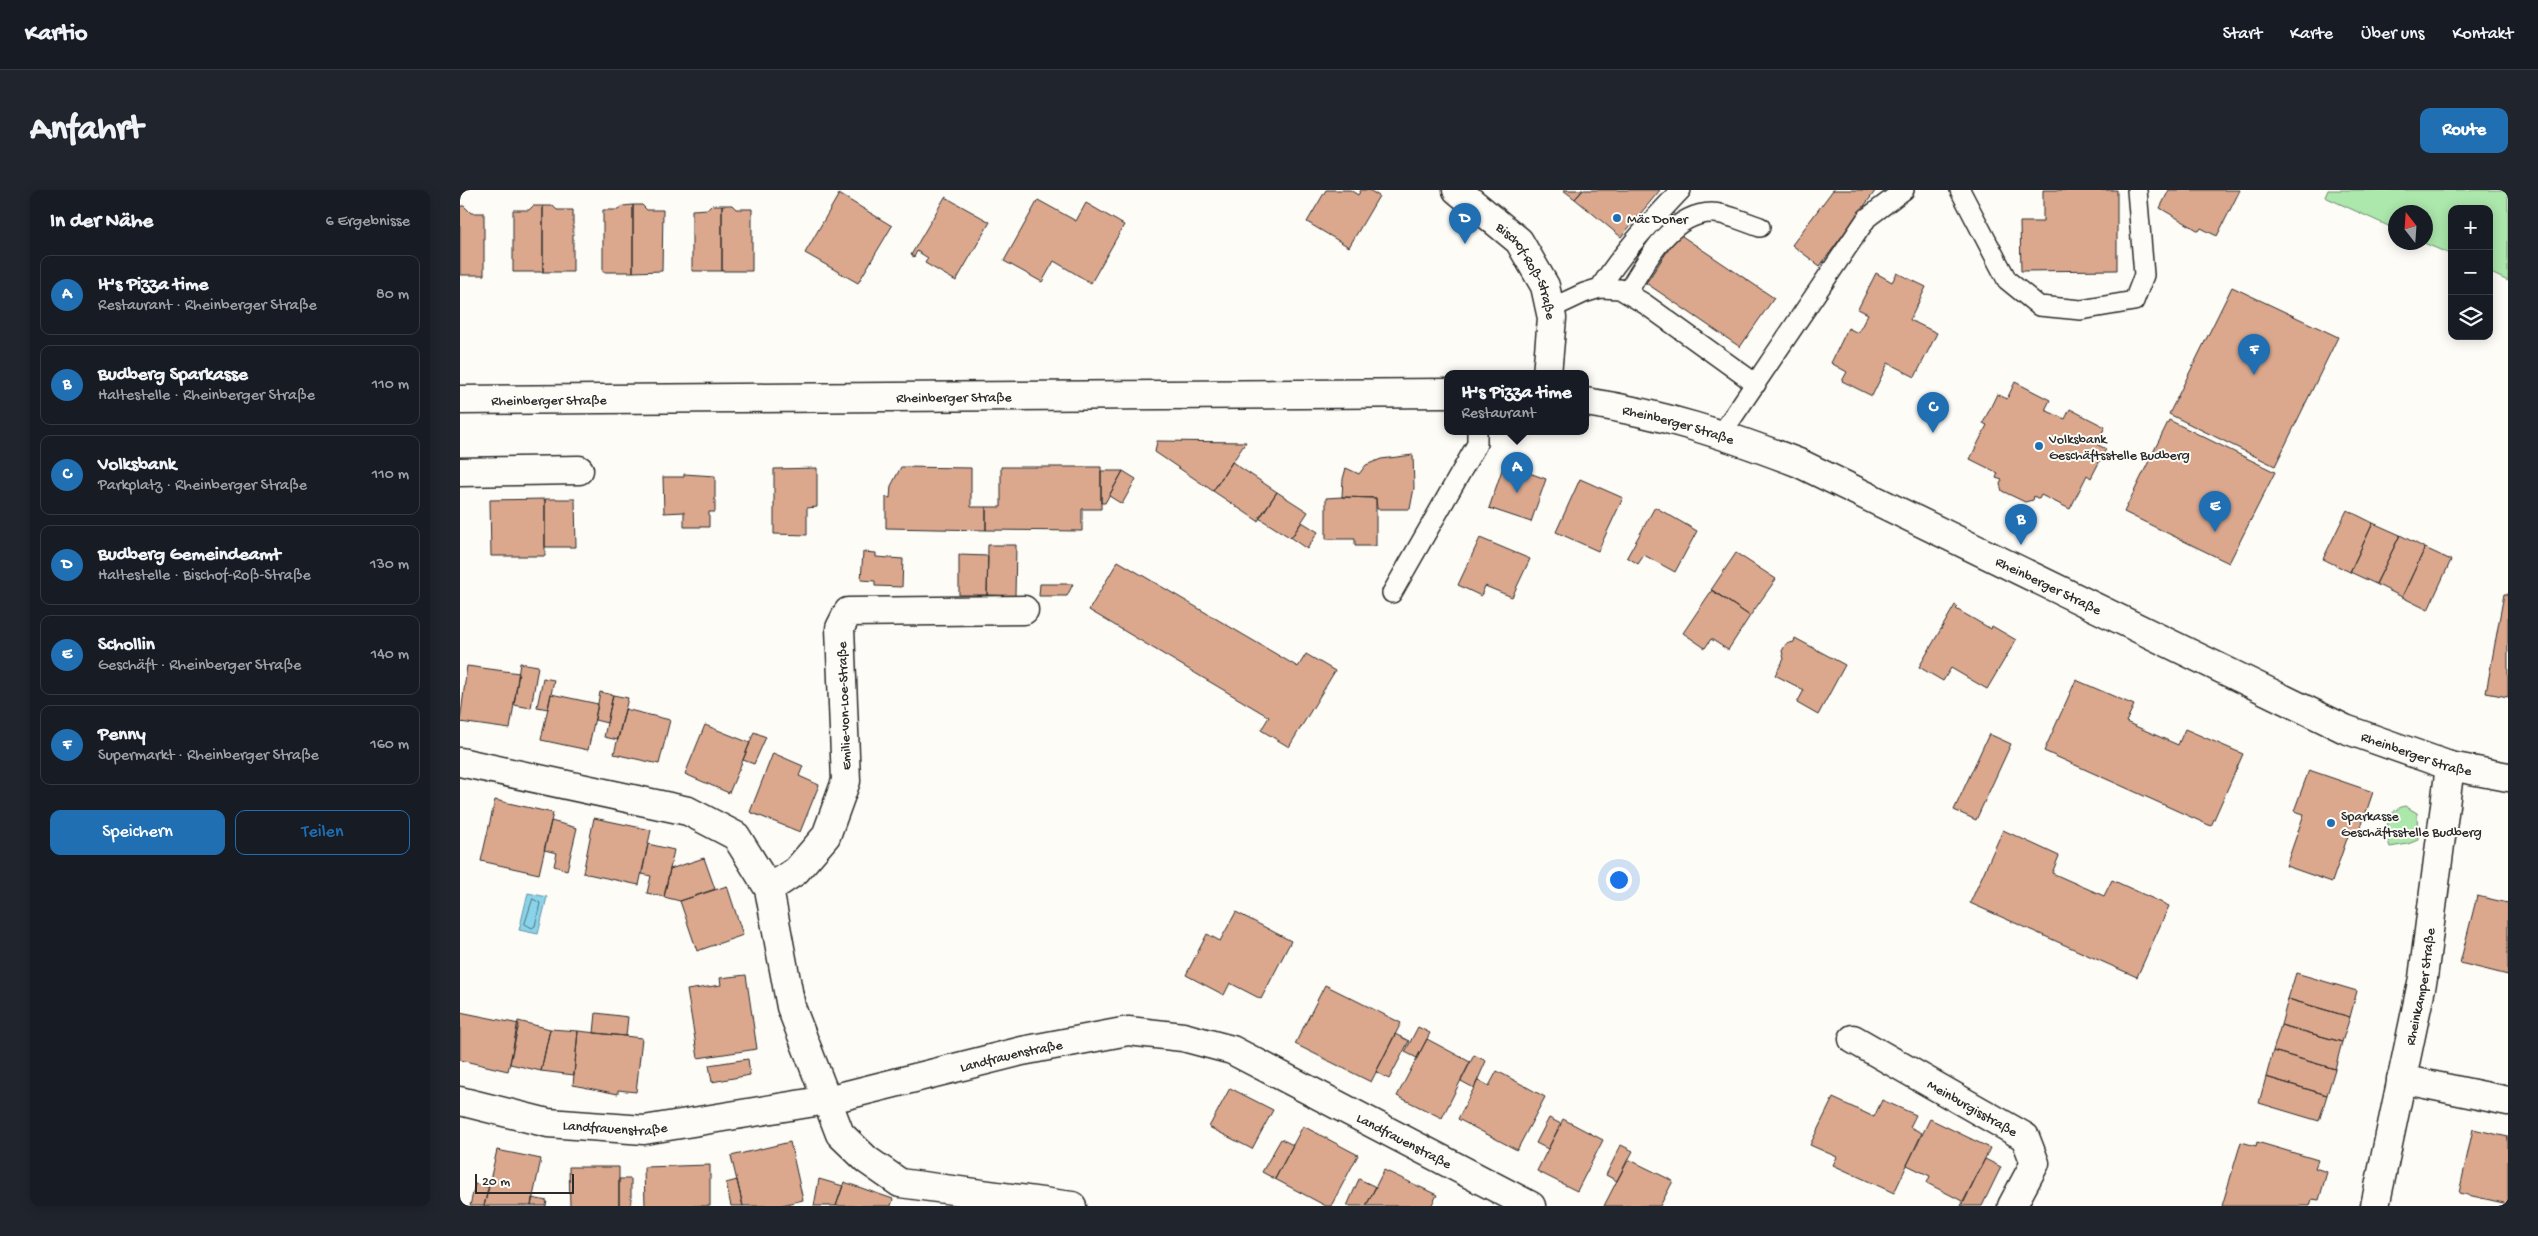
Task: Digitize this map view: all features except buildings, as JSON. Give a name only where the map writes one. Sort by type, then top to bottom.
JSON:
[{"type":"street","name":"Bischof-Roß-Straße","points":[[1457,190],[1519,241],[1545,286],[1552,318],[1547,370]]},
{"type":"street","name":"Rheinberger Straße","points":[[460,400],[1444,393]]},
{"type":"street","name":"Rheinberger Straße","points":[[1589,403],[1659,415],[1722,433],[1799,463],[2345,729],[2450,766],[2508,777]]},
{"type":"street","points":[[460,472],[579,470]]},
{"type":"street","name":"Emilie-von-Loe-Straße","points":[[769,889],[796,871],[826,836],[846,781],[840,628],[848,612],[1024,610]]},
{"type":"street","points":[[460,762],[688,811],[736,836],[769,889],[791,1007],[840,1134],[866,1160],[900,1183],[1072,1206]]},
{"type":"street","name":"Rheinkamper Straße","points":[[2375,1206],[2423,978],[2450,766]]},
{"type":"street","name":"Landfrauenstraße","points":[[460,1101],[548,1123],[644,1130],[827,1100],[1022,1051],[1128,1031],[1183,1037],[1241,1054],[1532,1206]]},
{"type":"street","name":"Meinburgisstraße","points":[[1853,1039],[2025,1137],[2035,1163],[2012,1206]]},
{"type":"street","points":[[2401,1079],[2508,1101]]},
{"type":"lane","points":[[1600,288],[1612,268],[1640,234],[1681,190]]},
{"type":"lane","points":[[1722,433],[1867,218],[1904,190]]},
{"type":"lane","points":[[1960,190],[2007,280],[2039,306],[2081,310],[2134,301],[2144,274],[2137,190]]},
{"type":"lane","points":[[1627,293],[1654,250],[1670,231],[1687,219],[1712,212],[1760,226]]},
{"type":"lane","points":[[1550,309],[1584,293],[1600,288],[1620,289],[1756,384]]},
{"type":"lane","points":[[1392,593],[1477,444],[1477,435]]},
{"type":"green space","points":[[2328,190],[2508,190],[2508,281],[2493,274],[2493,205],[2448,205],[2448,253],[2433,247],[2433,205],[2388,205],[2388,226],[2325,197]]},
{"type":"green space","points":[[2405,806],[2417,813],[2418,840],[2390,847],[2387,834],[2388,822],[2394,812]]},
{"type":"water","points":[[528,893],[547,897],[538,934],[519,930]]},
{"type":"place","name":"Mäc Doner","points":[[1617,218]]},
{"type":"place","name":"Budberg Gemeindeamt","points":[[1465,244]]},
{"type":"place","name":"Penny","points":[[2254,375]]},
{"type":"place","name":"Volksbank","points":[[1933,433]]},
{"type":"place","name":"Volksbank Geschäftsstelle Budberg","points":[[2039,446]]},
{"type":"place","name":"It's Pizza time","points":[[1517,493]]},
{"type":"place","name":"Schollin","points":[[2215,532]]},
{"type":"place","name":"Budberg Sparkasse","points":[[2021,545]]},
{"type":"place","name":"Sparkasse Geschäftsstelle Budberg","points":[[2331,823]]}]
